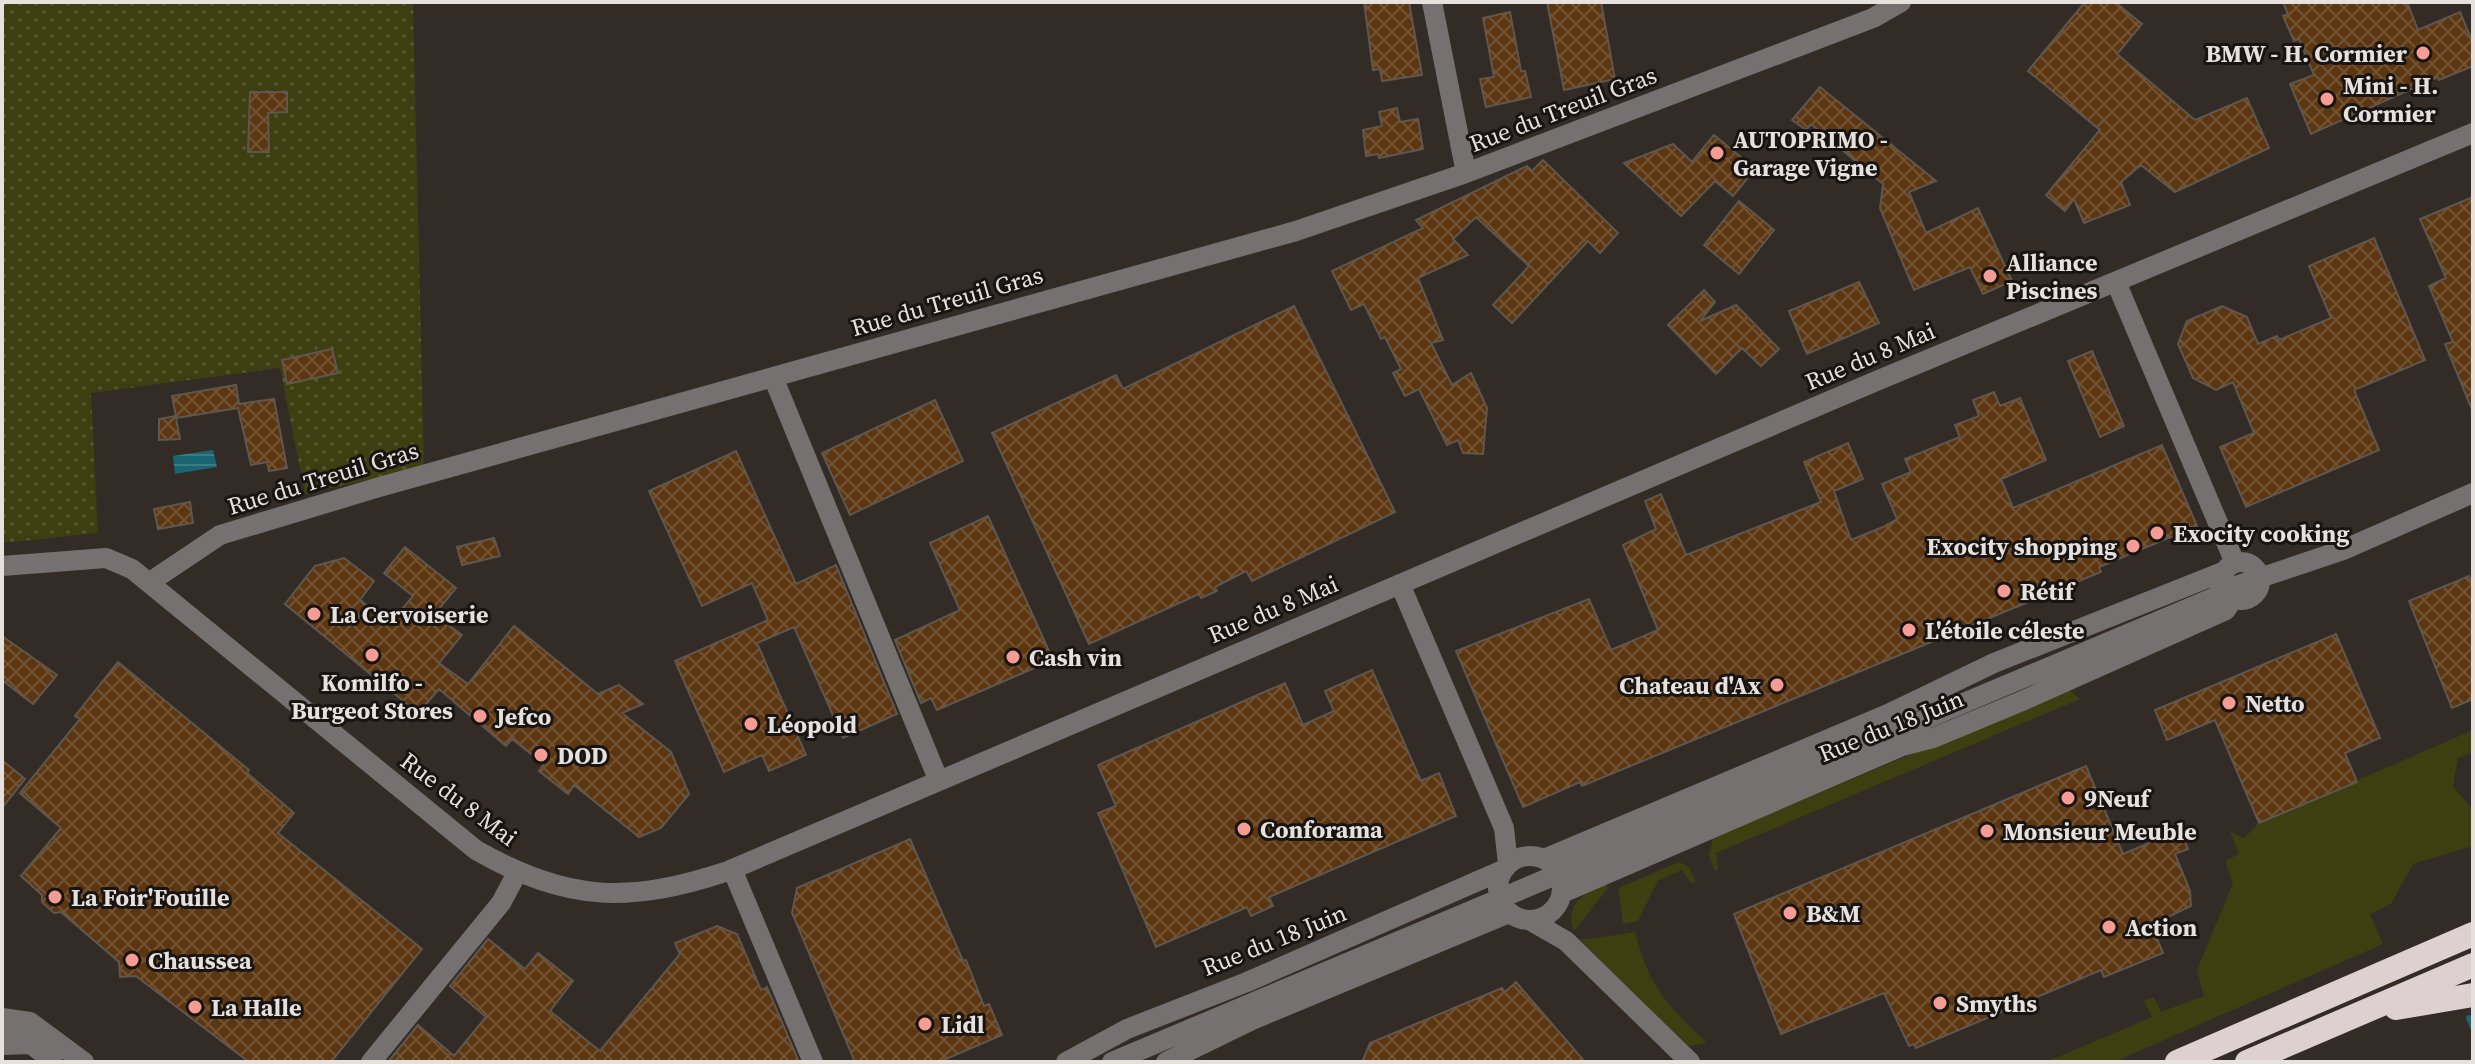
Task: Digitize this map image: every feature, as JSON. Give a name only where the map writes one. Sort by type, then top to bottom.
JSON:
[{"type":"highway","points":[[2177,1062],[2473,934]]},
{"type":"highway","points":[[2247,1062],[2473,965]]},
{"type":"highway","points":[[2358,1014],[2473,995]]},
{"type":"street","points":[[1432,2],[1466,173]]},
{"type":"street","name":"Rue du Treuil Gras","points":[[150,582],[220,535],[376,488],[1296,231],[1466,173],[1873,18],[1901,2]]},
{"type":"street","name":"Rue du 8 Mai","points":[[150,582],[476,850],[517,873],[583,892],[618,894],[685,885],[732,869],[938,779],[2473,133]]},
{"type":"street","points":[[2116,282],[2229,581],[2251,598],[2259,588],[2260,576],[2253,566],[2229,581]]},
{"type":"street","points":[[773,377],[938,779]]},
{"type":"street","points":[[2260,576],[2343,550],[2473,493]]},
{"type":"street","points":[[2,566],[106,558],[150,582]]},
{"type":"street","name":"Rue du 18 Juin","points":[[1066,1062],[1127,1029],[1247,982],[1506,867],[1538,857],[1888,714],[1994,663],[2229,581],[2226,610],[2022,701],[1933,738],[1902,746],[1560,891]]},
{"type":"street","points":[[1400,584],[1504,828],[1506,867],[1497,889],[1504,906],[1562,938],[1690,1062]]},
{"type":"street","points":[[1504,828],[1538,857],[1560,891],[1562,938]]},
{"type":"street","points":[[732,869],[813,1062]]},
{"type":"street","points":[[371,1062],[501,903],[517,873]]},
{"type":"street","points":[[1112,1062],[1504,906],[1560,891]]},
{"type":"street","points":[[1531,921],[1548,915],[1560,891]]},
{"type":"street","points":[[1166,1062],[1504,906]]},
{"type":"street","points":[[2,1019],[53,1062]]},
{"type":"street","points":[[2,1019],[30,1022],[84,1062]]},
{"type":"street","points":[[2,1045],[31,1044]]},
{"type":"shaded area","points":[[2,2],[413,2],[424,467],[305,494],[280,368],[91,393],[98,533],[2,543]]},
{"type":"shaded area","points":[[2067,688],[2080,699],[1716,853],[1718,870],[1715,871],[1709,856],[1713,838]]},
{"type":"shaded area","points":[[2473,730],[2473,752],[2458,758],[2453,786],[2473,810],[2473,846],[2413,864],[2391,904],[2370,914],[2383,944],[2114,1062],[2046,1062],[2152,1017],[2144,1001],[2154,997],[2161,1012],[2204,996],[2197,970],[2233,883],[2225,861],[2239,854],[2230,831],[2244,838],[2259,823]]},
{"type":"shaded area","points":[[1679,862],[1689,867],[1696,882],[1691,883],[1682,870],[1658,881],[1638,921],[1623,924],[1618,888]]},
{"type":"shaded area","points":[[1606,884],[1608,888],[1574,931],[1572,914],[1578,901]]},
{"type":"shaded area","points":[[1635,932],[1640,951],[1661,994],[1707,1043],[1688,1046],[1580,940]]},
{"type":"water","points":[[213,450],[217,467],[175,474],[173,456]]},
{"type":"building","points":[[1364,2],[1409,2],[1422,75],[1382,81],[1380,69],[1373,70]]},
{"type":"building","points":[[1547,2],[1601,2],[1615,79],[1564,90]]},
{"type":"building","points":[[2085,2],[2115,2],[2142,24],[2117,54],[2195,120],[2247,98],[2269,148],[2175,192],[2141,165],[2121,182],[2130,205],[2084,223],[2074,199],[2065,211],[2046,195],[2100,130],[2028,71]]},
{"type":"building","points":[[2283,2],[2407,2],[2418,30],[2460,12],[2473,43],[2473,66],[2439,80],[2438,77],[2311,134],[2290,84],[2314,75],[2299,39],[2294,41],[2283,16],[2288,14]]},
{"type":"building","points":[[1510,12],[1521,71],[1525,71],[1531,97],[1486,107],[1480,79],[1494,77],[1483,18]]},
{"type":"building","points":[[1820,87],[1936,181],[1909,192],[1926,233],[1978,208],[2012,281],[1983,294],[1970,267],[1914,290],[1880,208],[1883,184],[1811,124],[1806,130],[1792,120]]},
{"type":"building","points":[[250,92],[287,92],[287,112],[268,113],[269,152],[248,152]]},
{"type":"building","points":[[1397,108],[1400,122],[1418,119],[1423,149],[1379,158],[1378,154],[1366,156],[1363,130],[1382,126],[1379,112]]},
{"type":"building","points":[[1714,135],[1755,169],[1733,196],[1715,181],[1681,216],[1624,163],[1673,144],[1692,162]]},
{"type":"building","points":[[1543,160],[1618,233],[1600,253],[1588,241],[1512,323],[1493,305],[1529,266],[1476,217],[1453,239],[1468,255],[1418,278],[1443,340],[1431,343],[1452,385],[1471,373],[1487,408],[1483,454],[1463,453],[1458,440],[1447,445],[1419,389],[1405,396],[1393,373],[1401,369],[1385,337],[1381,339],[1364,304],[1351,310],[1332,271],[1423,228],[1416,220],[1527,166],[1532,171]]},
{"type":"building","points":[[2473,197],[2473,412],[2445,344],[2453,342],[2429,286],[2446,278],[2420,219]]},
{"type":"building","points":[[1739,201],[1774,230],[1739,274],[1704,245]]},
{"type":"building","points":[[2374,238],[2425,360],[2354,390],[2379,450],[2246,507],[2220,447],[2254,433],[2233,382],[2216,390],[2193,378],[2178,344],[2187,321],[2222,306],[2247,317],[2258,344],[2277,336],[2279,340],[2331,318],[2309,266]]},
{"type":"building","points":[[1859,282],[1879,323],[1807,354],[1789,311]]},
{"type":"building","points":[[1704,290],[1715,302],[1700,321],[1736,305],[1779,349],[1761,366],[1742,348],[1716,374],[1668,325]]},
{"type":"building","points":[[1294,306],[1395,512],[1252,581],[1246,571],[1215,587],[1217,591],[1201,598],[1199,594],[1089,644],[992,433],[1116,375],[1123,389]]},
{"type":"building","points":[[332,349],[338,373],[287,384],[282,360]]},
{"type":"building","points":[[2092,351],[2124,426],[2100,437],[2068,361]]},
{"type":"building","points":[[236,385],[239,404],[274,399],[287,468],[269,471],[267,462],[251,465],[238,408],[176,418],[180,439],[159,440],[159,419],[176,416],[172,396]]},
{"type":"building","points":[[1994,392],[2000,406],[2020,398],[2046,460],[2001,479],[2013,508],[2162,445],[2197,526],[2099,567],[2101,572],[1582,786],[1580,782],[1523,807],[1456,651],[1589,599],[1611,650],[1658,630],[1623,545],[1656,529],[1645,501],[1661,494],[1686,555],[1821,502],[1804,462],[1848,443],[1863,479],[1834,491],[1851,540],[1883,527],[1897,519],[1882,484],[1911,472],[1905,459],[1960,437],[1955,425],[1979,416],[1973,400]]},
{"type":"building","points":[[935,400],[963,461],[850,515],[822,453]]},
{"type":"building","points":[[736,451],[796,584],[836,565],[897,714],[843,738],[794,627],[757,643],[806,755],[769,771],[762,755],[724,772],[675,661],[768,620],[752,583],[702,606],[649,491]]},
{"type":"building","points":[[190,502],[193,523],[158,529],[154,509]]},
{"type":"building","points":[[988,516],[1053,660],[937,710],[931,698],[921,703],[895,640],[960,610],[930,543]]},
{"type":"building","points":[[494,538],[500,556],[462,565],[457,547]]},
{"type":"building","points":[[405,547],[456,588],[434,615],[462,635],[439,663],[468,684],[514,626],[598,694],[619,685],[643,704],[622,713],[671,752],[689,794],[661,828],[639,837],[574,785],[568,794],[539,771],[544,764],[512,739],[506,746],[439,689],[418,713],[285,604],[315,566],[344,558],[374,581],[360,600],[390,624],[413,596],[384,573]]},
{"type":"building","points":[[2469,576],[2473,586],[2473,699],[2452,708],[2409,601]]},
{"type":"building","points":[[2336,634],[2380,738],[2345,753],[2357,782],[2259,823],[2215,720],[2167,740],[2155,710]]},
{"type":"building","points":[[2,636],[57,675],[33,704],[2,680]]},
{"type":"building","points":[[118,662],[249,770],[247,773],[294,813],[278,833],[422,949],[331,1062],[249,1062],[136,976],[120,977],[119,962],[61,912],[54,913],[42,902],[42,895],[21,876],[61,828],[20,793],[80,719],[75,716]]},
{"type":"building","name":"Conforama","points":[[1372,670],[1421,781],[1439,773],[1456,816],[1269,897],[1273,906],[1251,916],[1247,907],[1156,947],[1098,813],[1116,806],[1098,765],[1285,683],[1303,725],[1334,711],[1325,691]]},
{"type":"building","points":[[2,760],[25,779],[2,808]]},
{"type":"building","points":[[2086,766],[2123,854],[2180,830],[2188,849],[2175,854],[2190,891],[2191,906],[2151,925],[2163,953],[2104,977],[2101,970],[1916,1048],[1914,1044],[1909,1046],[1884,993],[1781,1034],[1734,914]]},
{"type":"building","points":[[910,839],[984,1006],[989,1004],[1002,1035],[939,1062],[855,1062],[792,913],[797,888]]},
{"type":"building","points":[[717,926],[737,934],[761,990],[767,987],[799,1062],[388,1062],[418,1025],[454,1056],[486,1017],[450,986],[488,939],[525,969],[538,953],[573,981],[550,1011],[600,1051],[680,954],[675,943]]},
{"type":"building","points":[[1516,982],[1585,1062],[1362,1062],[1370,1043],[1502,988],[1505,992]]},
{"type":"waterway","points":[[2469,1018],[2473,1027]]},
{"type":"place","name":"BMW - H. Cormier","points":[[2423,53]]},
{"type":"place","name":"Mini - H. Cormier","points":[[2327,99]]},
{"type":"place","name":"AUTOPRIMO - Garage Vigne","points":[[1717,153]]},
{"type":"place","name":"Alliance Piscines","points":[[1990,276]]},
{"type":"place","name":"Exocity cooking","points":[[2157,533]]},
{"type":"place","name":"Exocity shopping","points":[[2133,546]]},
{"type":"place","name":"Rétif","points":[[2004,591]]},
{"type":"place","name":"La Cervoiserie","points":[[314,614]]},
{"type":"place","name":"L'étoile céleste","points":[[1909,630]]},
{"type":"place","name":"Komilfo - Burgeot Stores","points":[[372,655]]},
{"type":"place","name":"Cash vin","points":[[1013,657]]},
{"type":"place","name":"Chateau d'Ax","points":[[1777,685]]},
{"type":"place","name":"Netto","points":[[2229,703]]},
{"type":"place","name":"Jefco","points":[[480,716]]},
{"type":"place","name":"Léopold","points":[[751,724]]},
{"type":"place","name":"DOD","points":[[541,755]]},
{"type":"place","name":"9Neuf","points":[[2068,798]]},
{"type":"place","name":"Conforama","points":[[1244,829]]},
{"type":"place","name":"Monsieur Meuble","points":[[1987,831]]},
{"type":"place","name":"La Foir'Fouille","points":[[55,897]]},
{"type":"place","name":"B&M","points":[[1790,913]]},
{"type":"place","name":"Action","points":[[2109,927]]},
{"type":"place","name":"Chaussea","points":[[132,960]]},
{"type":"place","name":"Smyths","points":[[1940,1003]]},
{"type":"place","name":"La Halle","points":[[195,1007]]},
{"type":"place","name":"Lidl","points":[[925,1024]]}]
